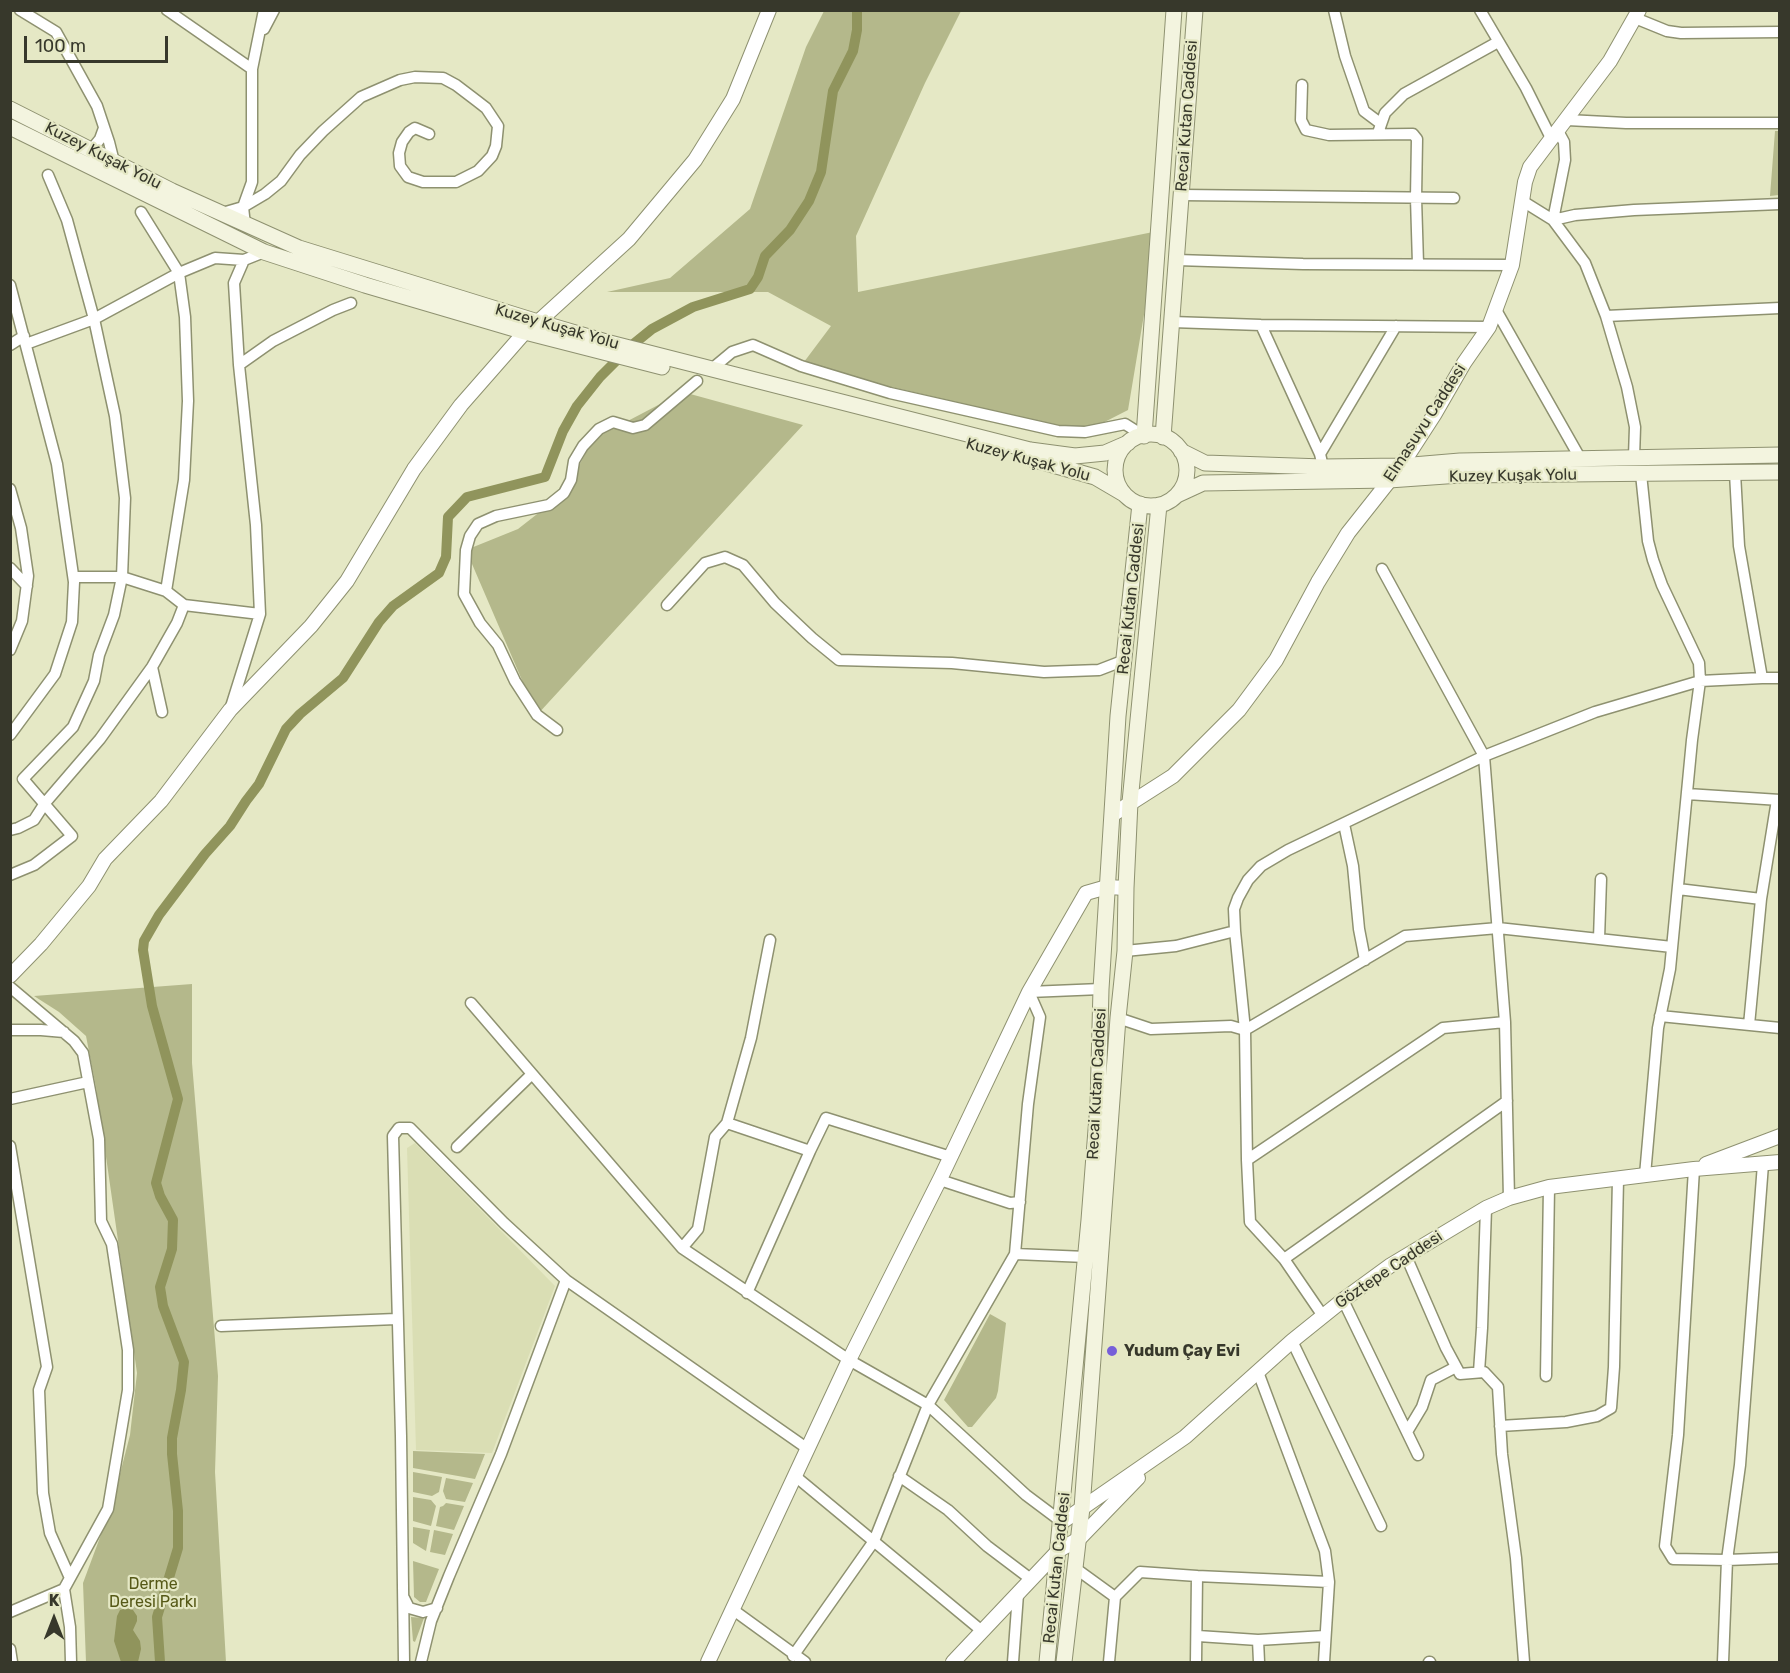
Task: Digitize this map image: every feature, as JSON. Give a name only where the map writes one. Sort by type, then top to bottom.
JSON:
[{"type":"main road","name":"Recai Kutan Caddesi","points":[[1144,436],[1174,10]]},
{"type":"main road","name":"Recai Kutan Caddesi","points":[[1163,437],[1195,10]]},
{"type":"main road","name":"Kuzey Kuşak Yolu","points":[[10,109],[219,214],[299,248],[538,322],[601,346]]},
{"type":"main road","name":"Kuzey Kuşak Yolu","points":[[10,127],[264,252],[365,285],[525,332],[601,346],[1072,469],[1095,477],[1124,494]]},
{"type":"main road","name":"Kuzey Kuşak Yolu","points":[[648,358],[1030,450],[1075,456],[1105,453],[1128,443]]},
{"type":"main road","points":[[1144,436],[1163,437],[1173,442],[1181,451],[1186,462],[1187,474],[1184,485],[1177,495],[1167,502],[1159,505],[1140,504],[1124,494],[1118,484],[1115,473],[1116,462],[1128,443],[1144,436]]},
{"type":"main road","name":"Kuzey Kuşak Yolu","points":[[1181,451],[1205,463],[1322,461],[1401,466],[1460,461],[1779,455]]},
{"type":"main road","name":"Kuzey Kuşak Yolu","points":[[1177,495],[1203,483],[1389,480],[1460,475],[1779,472]]},
{"type":"main road","name":"Recai Kutan Caddesi","points":[[1047,1662],[1086,1257],[1098,1104],[1101,989],[1118,716],[1140,504]]},
{"type":"main road","name":"Recai Kutan Caddesi","points":[[1064,1662],[1082,1508],[1118,1018],[1125,951],[1130,802],[1159,505]]},
{"type":"street","points":[[20,10],[56,32],[97,106],[114,162]]},
{"type":"street","points":[[167,10],[252,69]]},
{"type":"street","points":[[244,225],[243,207],[252,182],[252,69],[264,10]]},
{"type":"street","points":[[258,40],[274,10]]},
{"type":"street","points":[[538,322],[629,239],[695,160],[733,99],[770,10]]},
{"type":"street","points":[[1334,10],[1345,56],[1364,111],[1379,128]]},
{"type":"street","points":[[1480,10],[1554,134],[1564,142],[1565,160],[1553,220]]},
{"type":"street","points":[[1637,14],[1667,31],[1680,33],[1779,32]]},
{"type":"street","name":"Elmasuyu Caddesi","points":[[1112,815],[1173,776],[1239,710],[1275,660],[1348,533],[1401,466],[1464,363],[1489,327],[1512,265],[1524,202],[1525,182],[1530,167],[1610,61],[1637,14]]},
{"type":"street","points":[[1379,128],[1384,113],[1404,94],[1498,42]]},
{"type":"street","points":[[219,214],[243,207],[265,194],[281,181],[300,155],[323,131],[361,97],[400,80],[415,77],[443,78],[486,108],[498,126],[496,146],[492,156],[478,171],[456,182],[423,182],[408,177],[400,166],[399,153],[402,142],[409,132],[415,128],[429,134]]},
{"type":"street","points":[[1302,85],[1301,120],[1306,130],[1329,135],[1379,128],[1413,134],[1417,139],[1418,264]]},
{"type":"street","points":[[1567,120],[1626,123],[1779,123]]},
{"type":"street","points":[[91,150],[100,139],[104,128]]},
{"type":"street","points":[[10,875],[34,865],[72,836],[23,779],[73,727],[94,681],[99,655],[114,615],[122,577],[125,498],[115,416],[94,320],[67,220],[48,175]]},
{"type":"street","points":[[1182,195],[1454,198]]},
{"type":"street","points":[[1524,202],[1553,220],[1584,263],[1606,316],[1631,407],[1635,427],[1634,457]]},
{"type":"street","points":[[1553,220],[1575,214],[1779,204]]},
{"type":"street","points":[[141,212],[179,273],[185,317],[188,401],[184,480],[166,591]]},
{"type":"street","points":[[10,345],[94,320],[179,273],[215,258],[244,260],[264,252]]},
{"type":"street","points":[[230,710],[260,614],[256,525],[239,365],[234,283],[244,260]]},
{"type":"street","points":[[1177,260],[1304,264],[1512,265]]},
{"type":"street","points":[[10,285],[57,464],[74,578],[72,622],[55,674],[12,731]]},
{"type":"street","points":[[239,365],[273,341],[351,303]]},
{"type":"street","points":[[1606,316],[1779,308]]},
{"type":"street","points":[[1496,310],[1580,458]]},
{"type":"street","points":[[1172,322],[1489,327]]},
{"type":"street","points":[[1261,325],[1322,461]]},
{"type":"street","points":[[1322,461],[1396,326]]},
{"type":"street","points":[[10,976],[41,944],[89,886],[105,859],[161,801],[230,710],[311,626],[347,581],[414,469],[461,405],[525,332]]},
{"type":"street","points":[[714,367],[732,352],[753,345],[786,361],[829,376],[891,393],[1058,431],[1085,432],[1125,424],[1144,436]]},
{"type":"street","points":[[557,730],[537,715],[515,681],[498,645],[480,623],[464,594],[466,550],[470,537],[478,524],[496,516],[549,505],[564,493],[571,480],[574,461],[583,446],[599,429],[613,422],[633,428],[645,424],[697,381]]},
{"type":"street","points":[[1734,473],[1739,546],[1762,678]]},
{"type":"street","points":[[1641,474],[1648,541],[1653,560],[1662,585],[1699,663],[1700,681],[1672,947],[1660,1016],[1645,1175]]},
{"type":"street","points":[[10,489],[21,528],[28,576],[22,621],[10,650]]},
{"type":"street","points":[[667,605],[705,563],[724,557],[743,565],[775,603],[839,660],[952,663],[1044,672],[1099,670],[1125,660]]},
{"type":"street","points":[[26,562],[14,572],[27,586]]},
{"type":"street","points":[[1382,569],[1484,756],[1505,1022],[1509,1198]]},
{"type":"street","points":[[74,578],[122,577],[166,591],[184,605],[260,614]]},
{"type":"street","points":[[10,830],[34,820],[45,803],[100,739],[152,667],[177,623],[184,605]]},
{"type":"street","points":[[152,667],[162,712]]},
{"type":"street","points":[[1323,1316],[1284,1259],[1250,1222],[1246,1160],[1245,1030],[1234,909],[1248,880],[1261,866],[1288,850],[1484,756],[1595,712],[1700,681],[1779,678]]},
{"type":"street","points":[[1688,794],[1778,800],[1761,899],[1749,1025]]},
{"type":"street","points":[[1344,824],[1353,866],[1359,929],[1365,960]]},
{"type":"street","points":[[1599,939],[1601,879]]},
{"type":"street","points":[[708,1662],[849,1360],[940,1180],[1029,992],[1086,893],[1107,887],[1126,888]]},
{"type":"street","points":[[1678,889],[1761,899]]},
{"type":"street","points":[[1118,1018],[1151,1029],[1231,1026],[1245,1030],[1405,936],[1498,928],[1672,947]]},
{"type":"street","points":[[1125,951],[1176,946],[1235,931]]},
{"type":"street","points":[[682,1248],[698,1229],[715,1137],[727,1123],[751,1038],[770,940]]},
{"type":"street","points":[[10,987],[74,1041],[83,1053],[99,1139],[101,1221],[112,1244],[128,1350],[128,1390],[108,1509],[64,1589],[70,1627],[71,1662]]},
{"type":"street","points":[[1029,992],[1101,989]]},
{"type":"street","points":[[794,1656],[874,1541],[928,1405],[1015,1254],[1028,1104],[1040,1017],[1029,992]]},
{"type":"street","points":[[471,1003],[682,1248],[849,1360],[928,1405],[1026,1495],[1062,1522]]},
{"type":"street","points":[[1660,1016],[1779,1028]]},
{"type":"street","points":[[1246,1160],[1443,1028],[1505,1022]]},
{"type":"street","points":[[10,1030],[64,1032]]},
{"type":"street","points":[[457,1147],[532,1074]]},
{"type":"street","points":[[10,1099],[88,1082]]},
{"type":"street","points":[[1284,1259],[1507,1101]]},
{"type":"street","points":[[747,1293],[826,1118],[951,1157]]},
{"type":"street","points":[[727,1123],[810,1151]]},
{"type":"street","points":[[404,1662],[393,1136],[399,1128],[410,1128],[504,1223],[566,1280],[808,1449]]},
{"type":"street","points":[[1779,1136],[1694,1169],[1678,1435],[1665,1546],[1672,1559],[1779,1558]]},
{"type":"street","points":[[10,1146],[47,1367],[39,1390],[43,1493],[50,1533],[70,1578]]},
{"type":"street","name":"Göztepe Caddesi","points":[[1062,1522],[1185,1437],[1292,1341],[1343,1300],[1406,1256],[1486,1208],[1509,1198],[1549,1187],[1694,1169],[1779,1162]]},
{"type":"street","points":[[1724,1662],[1727,1560],[1740,1465],[1763,1164]]},
{"type":"street","points":[[1500,1426],[1566,1422],[1597,1416],[1611,1408],[1618,1179]]},
{"type":"street","points":[[940,1180],[1010,1203],[1020,1202]]},
{"type":"street","points":[[1546,1376],[1549,1187]]},
{"type":"street","points":[[1479,1372],[1486,1208]]},
{"type":"street","points":[[1015,1254],[1086,1257]]},
{"type":"street","points":[[1406,1256],[1446,1348],[1460,1374],[1484,1372],[1498,1387],[1502,1454],[1516,1558],[1524,1662]]},
{"type":"street","points":[[421,1662],[437,1608],[501,1454],[566,1280]]},
{"type":"street","points":[[1343,1300],[1418,1455]]},
{"type":"street","points":[[221,1326],[396,1319]]},
{"type":"street","points":[[1292,1341],[1381,1526]]},
{"type":"street","points":[[1407,1432],[1422,1407],[1431,1380],[1456,1367]]},
{"type":"street","points":[[1258,1372],[1325,1551],[1329,1582],[1324,1662]]},
{"type":"street","points":[[953,1662],[1059,1550],[1079,1539],[1128,1487],[1185,1437]]},
{"type":"street","points":[[795,1476],[982,1630]]},
{"type":"street","points":[[899,1476],[948,1510],[987,1546],[1032,1580]]},
{"type":"street","points":[[1075,1568],[1115,1597]]},
{"type":"street","points":[[1109,1662],[1115,1597],[1140,1572],[1288,1582],[1329,1582]]},
{"type":"street","points":[[1196,1662],[1197,1576]]},
{"type":"street","points":[[10,1612],[64,1589]]},
{"type":"street","points":[[1013,1662],[1018,1594]]},
{"type":"street","points":[[402,1595],[410,1608],[423,1612],[437,1608]]},
{"type":"street","points":[[732,1609],[805,1662]]},
{"type":"street","points":[[1198,1636],[1258,1640],[1325,1636]]},
{"type":"street","points":[[1258,1640],[1259,1662]]},
{"type":"street","points":[[10,1649],[12,1662]]},
{"type":"shaded area","points":[[415,1143],[555,1286],[492,1453],[416,1450],[407,1148]]},
{"type":"shaded area","points":[[127,1608],[133,1610],[137,1616],[133,1630],[140,1641],[138,1662],[121,1662],[114,1641],[117,1616],[120,1610]]},
{"type":"green space","points":[[824,11],[961,11],[925,83],[856,236],[858,292],[1158,231],[1128,410],[1085,432],[801,366],[831,326],[768,292],[607,292],[670,278],[750,209],[806,47]]},
{"type":"green space","points":[[1775,131],[1779,131],[1779,195],[1770,196]]},
{"type":"green space","points":[[683,392],[803,425],[537,715],[466,550],[518,529],[564,493],[599,429],[622,424]]},
{"type":"green space","name":"Derme Deresi Parkı","points":[[192,984],[192,1063],[218,1376],[215,1472],[226,1662],[86,1662],[83,1583],[112,1505],[130,1435],[137,1373],[96,1087],[86,1036],[59,1012],[34,996]]},
{"type":"green space","points":[[990,1314],[1006,1323],[998,1391],[996,1398],[972,1427],[968,1427],[944,1400]]},
{"type":"green space","points":[[413,1451],[485,1454],[475,1479],[413,1468]]},
{"type":"green space","points":[[413,1472],[442,1477],[439,1492],[432,1496],[413,1492]]},
{"type":"green space","points":[[446,1478],[473,1483],[465,1502],[446,1499],[443,1491]]},
{"type":"green space","points":[[413,1497],[431,1500],[436,1506],[431,1526],[413,1521]]},
{"type":"green space","points":[[446,1503],[464,1506],[454,1530],[436,1526],[440,1507]]},
{"type":"green space","points":[[413,1527],[430,1530],[426,1551],[413,1543]]},
{"type":"green space","points":[[434,1530],[453,1534],[445,1555],[430,1552]]},
{"type":"green space","points":[[413,1561],[439,1569],[426,1602],[420,1602],[414,1597]]},
{"type":"green space","points":[[411,1617],[424,1618],[415,1642],[413,1641]]},
{"type":"waterway","points":[[160,1662],[157,1617],[178,1548],[178,1511],[172,1438],[184,1362],[163,1306],[160,1287],[172,1249],[173,1220],[156,1183],[178,1099],[152,1006],[143,950],[144,941],[159,915],[205,854],[230,826],[259,784],[286,729],[300,714],[343,678],[379,622],[393,606],[439,573],[446,557],[448,517],[467,497],[545,477],[563,431],[577,406],[600,377],[652,329],[693,307],[750,289],[758,277],[765,256],[790,230],[809,201],[821,172],[833,91],[853,51],[857,30],[857,10]]},
{"type":"place","name":"Yudum Çay Evi","points":[[1112,1351]]}]
